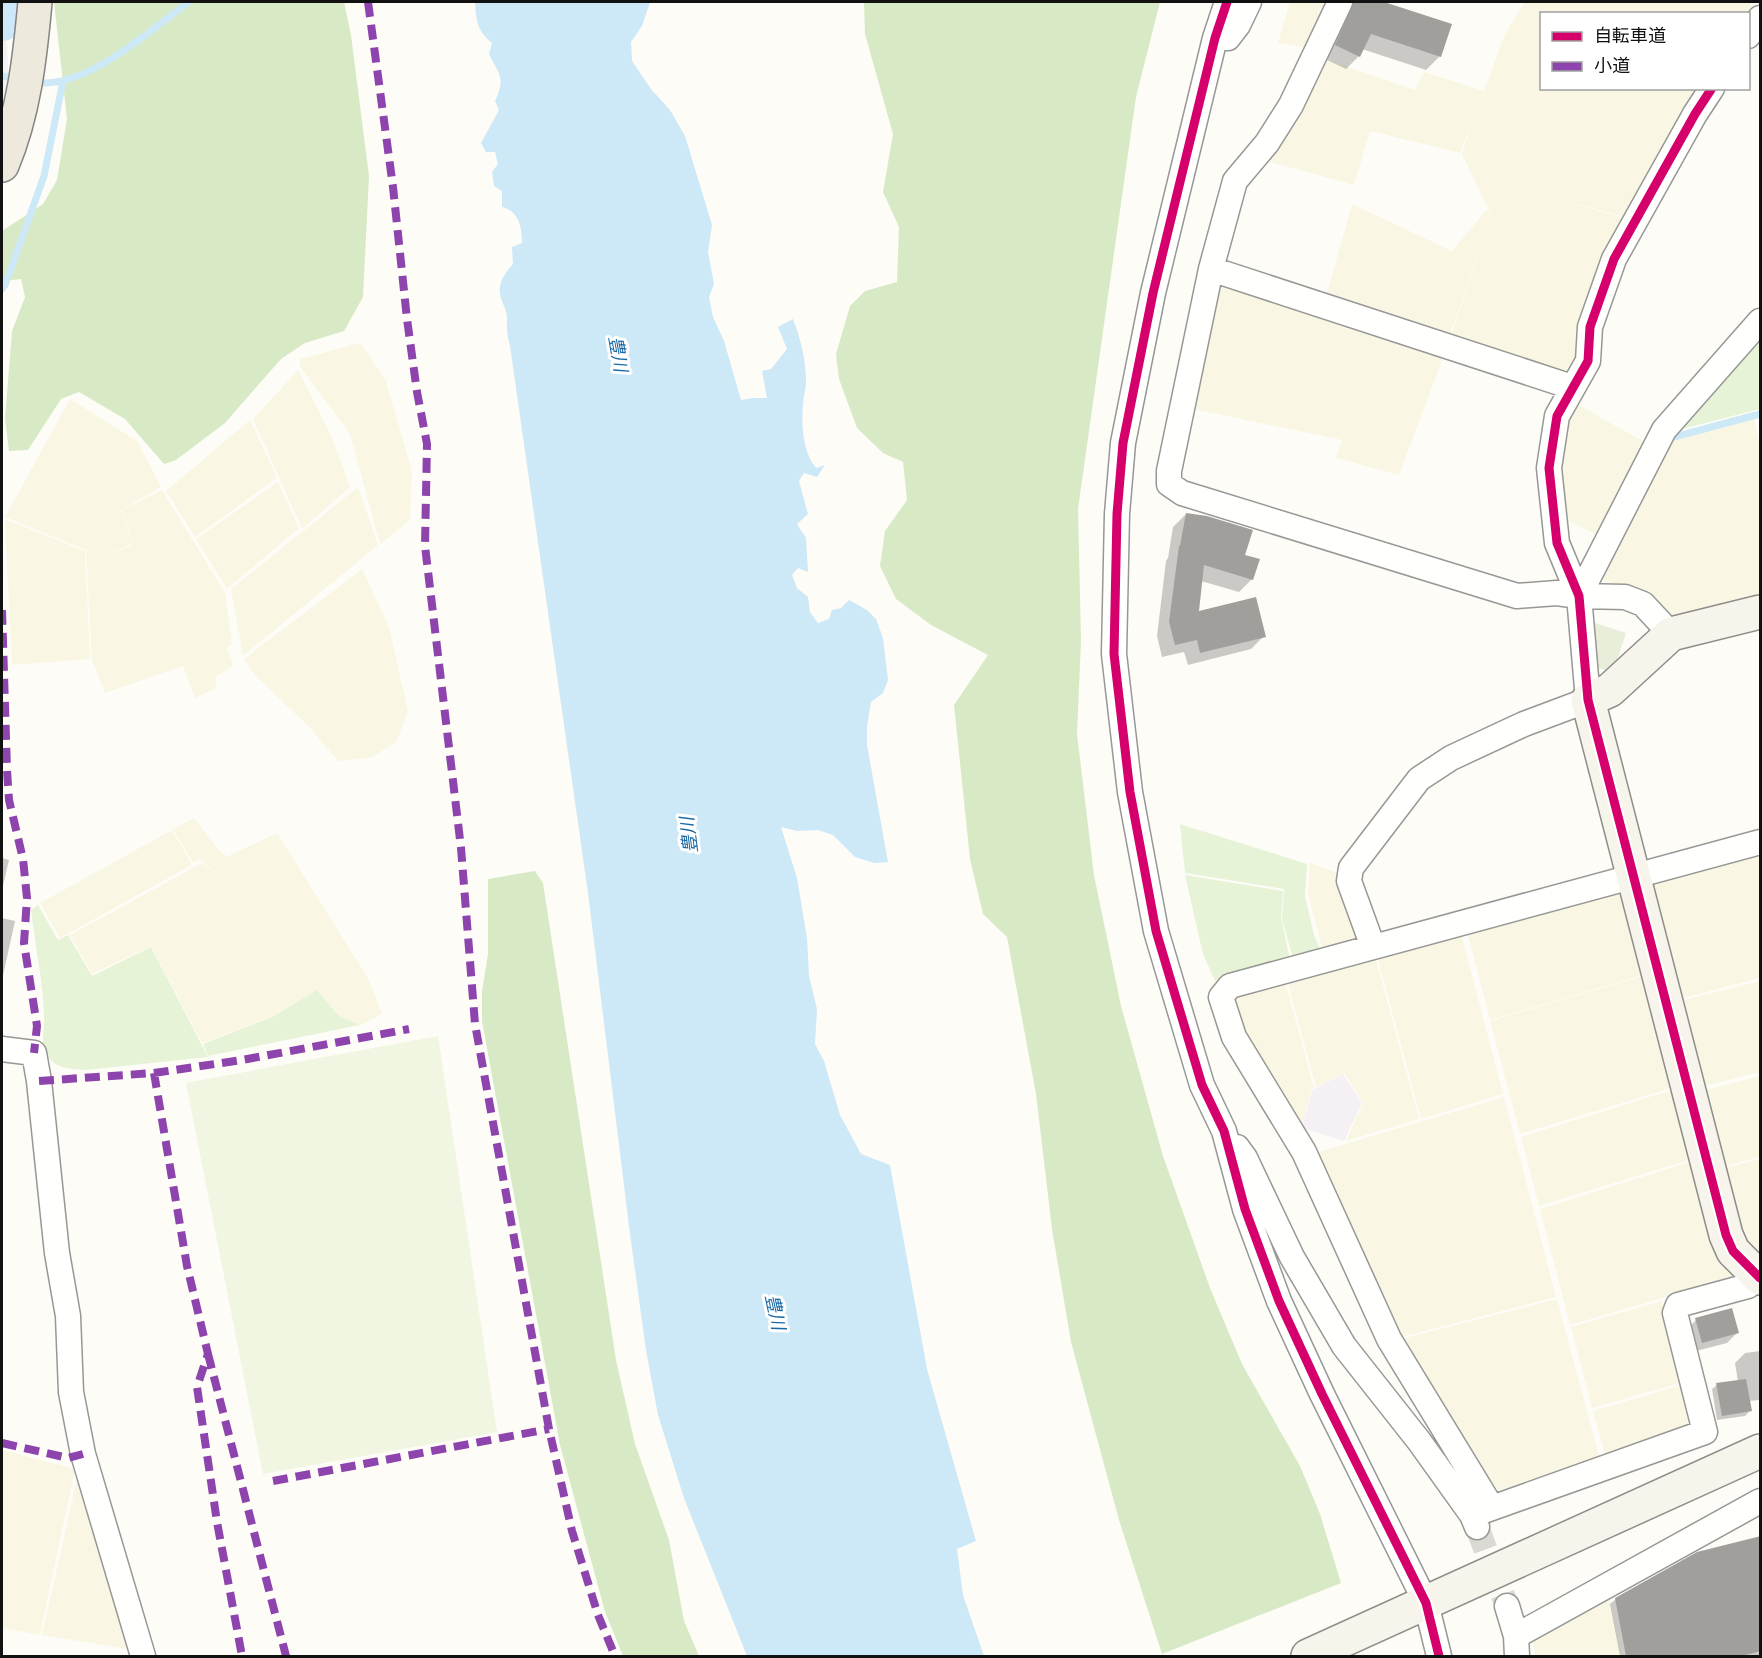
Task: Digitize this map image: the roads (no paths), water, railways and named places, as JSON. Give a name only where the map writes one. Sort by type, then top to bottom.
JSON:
[{"type":"main road","points":[[2,165],[21,103],[29,64],[35,2]]},
{"type":"street","points":[[1227,2],[1215,38],[1153,293],[1123,443],[1117,514],[1114,654],[1130,792],[1156,931],[1202,1084],[1224,1131],[1245,1209],[1279,1302],[1426,1603],[1439,1656]]},
{"type":"street","points":[[1215,38],[1228,38],[1238,25],[1249,2]]},
{"type":"street","points":[[1340,2],[1292,105],[1267,143],[1235,181],[1210,269],[1169,471],[1169,484],[1182,493],[1517,596],[1557,593],[1626,597],[1643,604],[1671,634]]},
{"type":"street","points":[[1750,34],[1761,18]]},
{"type":"street","points":[[1480,1517],[1705,1432],[1675,1313],[1678,1305],[1748,1286],[1760,1278],[1733,1251],[1726,1235],[1588,700],[1579,596],[1557,543],[1549,468],[1557,416],[1588,361],[1590,327],[1614,259],[1711,90]]},
{"type":"street","points":[[1210,269],[1572,387]]},
{"type":"street","points":[[1579,596],[1664,430],[1761,321]]},
{"type":"street","points":[[1373,947],[1349,881],[1351,868],[1419,778],[1451,758],[1492,738],[1610,690],[1671,634],[1761,612]]},
{"type":"street","points":[[1480,1517],[1389,1339],[1304,1152],[1234,1037],[1221,997],[1230,986],[1761,842]]},
{"type":"street","points":[[2,1049],[34,1053],[57,1253],[68,1316],[71,1392],[83,1454],[143,1656]]},
{"type":"street","points":[[1224,1131],[1245,1158],[1292,1257],[1344,1346],[1480,1517]]},
{"type":"street","points":[[1308,1656],[1761,1451]]},
{"type":"street","points":[[1507,1606],[1516,1646],[1761,1501]]},
{"type":"water","name":"豊川","points":[[475,2],[650,2],[642,26],[631,42],[632,61],[651,89],[670,110],[685,136],[712,225],[708,252],[714,284],[709,297],[713,317],[724,341],[741,400],[767,398],[762,371],[771,369],[787,349],[778,327],[793,319],[798,335],[806,374],[802,413],[804,438],[808,454],[816,468],[825,465],[817,477],[804,473],[799,481],[808,514],[797,524],[806,538],[808,572],[798,568],[792,575],[797,588],[808,597],[810,612],[818,623],[829,619],[832,610],[841,608],[849,600],[867,610],[876,619],[883,638],[888,680],[883,693],[871,702],[867,745],[888,862],[874,863],[855,857],[833,835],[818,830],[797,831],[781,827],[797,878],[807,938],[809,976],[817,1009],[815,1044],[824,1061],[840,1115],[861,1154],[890,1165],[927,1369],[976,1541],[957,1549],[963,1595],[984,1656],[747,1656],[684,1498],[658,1415],[646,1350],[630,1234],[588,893],[507,317],[500,294],[501,281],[513,264],[512,247],[522,243],[521,231],[516,216],[502,207],[502,191],[494,186],[492,172],[498,164],[495,152],[486,152],[481,143],[499,110],[495,101],[501,81],[489,54],[492,43],[478,25]]},
{"type":"waterway","points":[[2,20],[7,2]]},
{"type":"waterway","points":[[34,82],[54,82],[95,68],[136,42],[189,2]]},
{"type":"waterway","points":[[2,76],[17,79]]},
{"type":"waterway","points":[[2,289],[44,176],[63,81]]},
{"type":"waterway","points":[[1674,437],[1760,414]]},
{"type":"tunnel","points":[[1477,1527],[1507,1606]]}]
